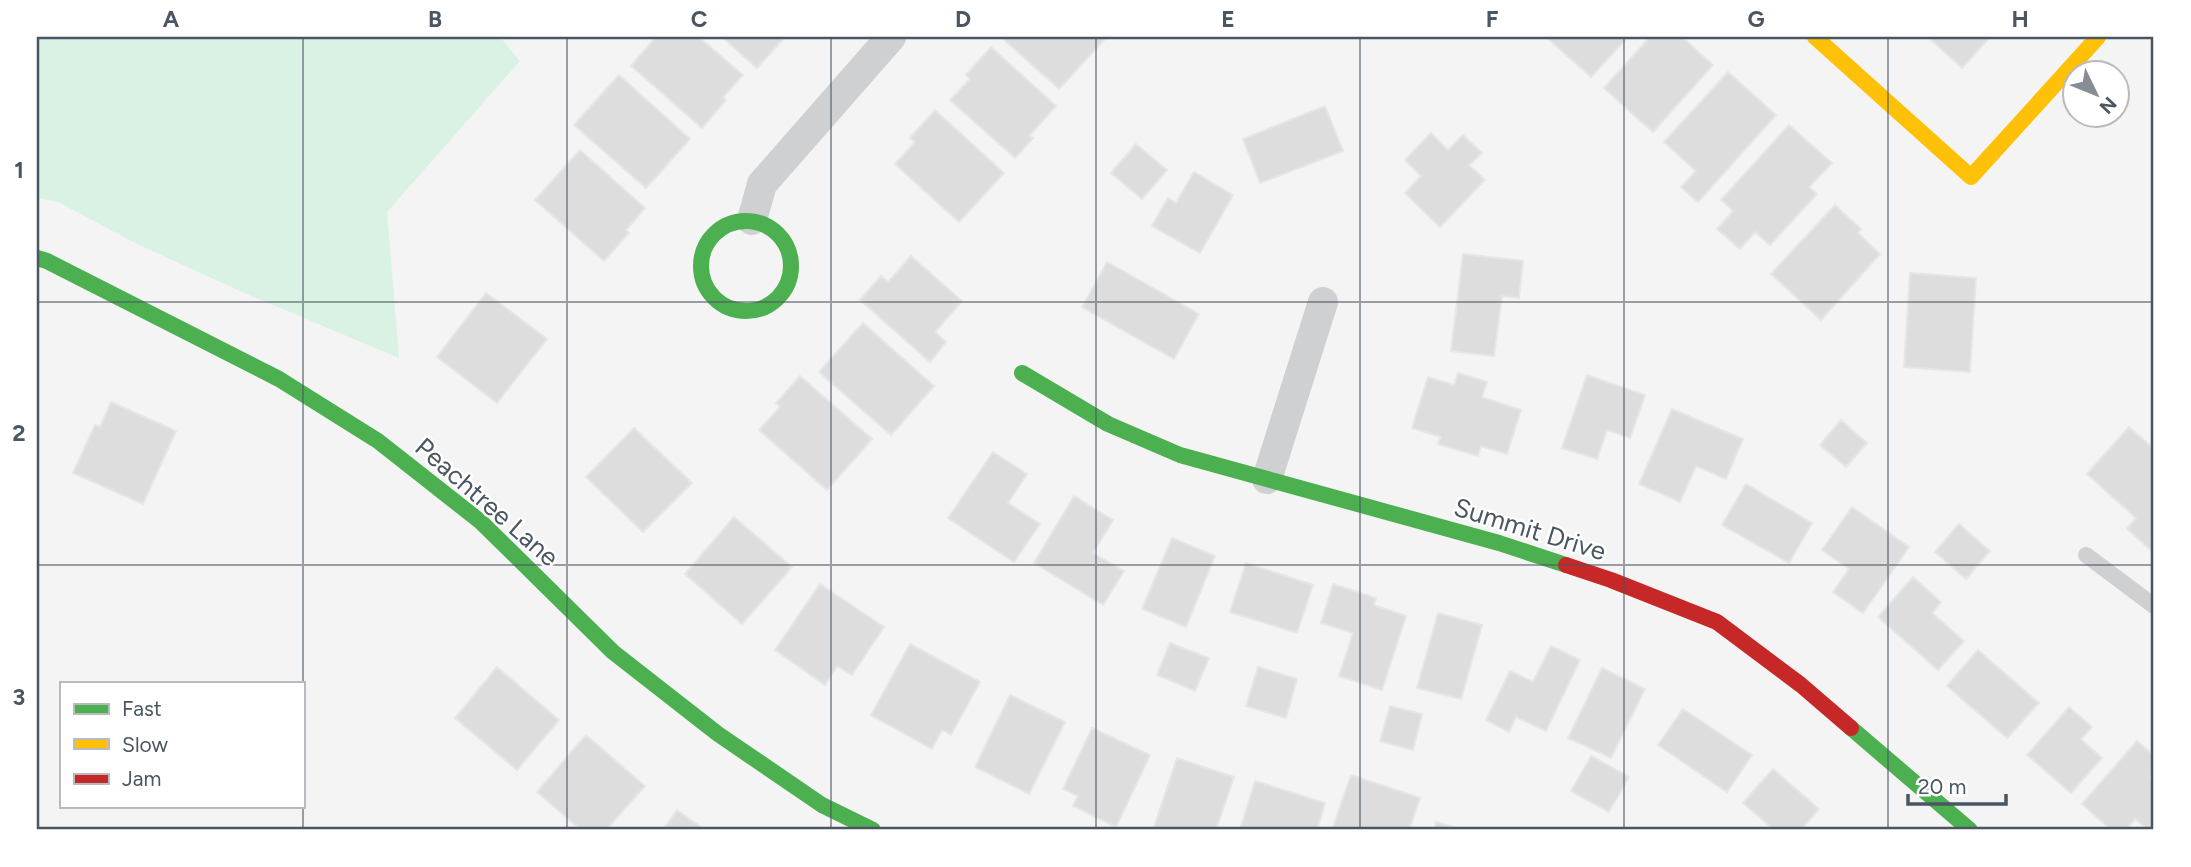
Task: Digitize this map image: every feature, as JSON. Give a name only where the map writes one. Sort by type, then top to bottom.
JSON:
[{"type":"street","points":[[752,220],[762,184],[891,37]]},
{"type":"street","points":[[1815,37],[1971,177],[2098,37]]},
{"type":"street","points":[[752,220],[779,234],[788,247],[790,278],[783,292],[771,303],[757,310],[741,311],[726,306],[706,287],[701,274],[701,260],[705,247],[718,231],[737,222],[752,220]]},
{"type":"street","name":"Peachtree Lane","points":[[37,258],[279,379],[378,441],[481,522],[613,652],[707,726],[822,805],[873,830]]},
{"type":"street","points":[[1267,480],[1323,302]]},
{"type":"street","name":"Summit Drive","points":[[1022,373],[1108,424],[1180,455],[1499,544],[1611,580],[1717,622],[1801,685],[1970,830]]},
{"type":"lane","points":[[2086,555],[2154,606]]},
{"type":"green space","points":[[37,37],[500,37],[520,61],[387,212],[399,358],[242,292],[135,243],[58,202],[37,198]]},
{"type":"building","points":[[656,37],[699,37],[743,75],[723,97],[726,100],[702,128],[631,66]]},
{"type":"building","points":[[722,37],[785,37],[757,68]]},
{"type":"building","points":[[1001,37],[1102,37],[1105,39],[1059,89]]},
{"type":"building","points":[[1546,37],[1628,37],[1591,77]]},
{"type":"building","points":[[1650,37],[1682,37],[1713,65],[1653,132],[1604,88]]},
{"type":"building","points":[[1928,37],[1990,37],[1962,68]]},
{"type":"building","points":[[991,47],[1056,106],[1029,136],[1033,138],[1015,158],[950,100],[970,79],[966,75]]},
{"type":"building","points":[[1728,72],[1776,115],[1698,202],[1681,187],[1696,171],[1664,142]]},
{"type":"building","points":[[619,75],[690,139],[646,188],[574,125]]},
{"type":"building","points":[[1325,106],[1343,151],[1260,183],[1243,139]]},
{"type":"building","points":[[935,110],[1004,173],[959,222],[895,164],[915,142],[910,138]]},
{"type":"building","points":[[1789,125],[1832,163],[1809,187],[1817,194],[1770,245],[1755,232],[1740,249],[1717,229],[1733,211],[1721,200]]},
{"type":"building","points":[[1431,133],[1448,150],[1463,135],[1482,153],[1469,165],[1485,180],[1440,227],[1405,193],[1421,176],[1405,160]]},
{"type":"building","points":[[1136,144],[1167,170],[1142,199],[1111,173]]},
{"type":"building","points":[[580,150],[645,208],[626,230],[629,233],[604,261],[535,200]]},
{"type":"building","points":[[1194,172],[1233,195],[1200,253],[1152,226],[1168,198],[1176,203]]},
{"type":"building","points":[[1835,205],[1861,229],[1858,233],[1880,254],[1821,320],[1771,274]]},
{"type":"building","points":[[1463,254],[1523,261],[1519,298],[1502,296],[1494,356],[1451,351]]},
{"type":"building","points":[[911,256],[962,301],[935,332],[946,342],[930,362],[860,300],[881,276],[888,282]]},
{"type":"building","points":[[1107,262],[1199,314],[1174,359],[1082,307]]},
{"type":"building","points":[[1910,273],[1976,278],[1970,372],[1904,367]]},
{"type":"building","points":[[486,293],[547,339],[497,403],[437,357]]},
{"type":"building","points":[[863,323],[934,386],[891,435],[819,372]]},
{"type":"building","points":[[1458,373],[1487,382],[1482,397],[1521,410],[1507,454],[1481,446],[1478,456],[1438,444],[1441,437],[1412,428],[1428,377],[1454,385]]},
{"type":"building","points":[[1587,375],[1645,395],[1630,438],[1607,430],[1597,459],[1562,448]]},
{"type":"building","points":[[800,376],[872,439],[827,490],[759,430],[780,407],[776,403]]},
{"type":"building","points":[[111,402],[176,431],[143,504],[73,473],[95,425],[100,427]]},
{"type":"building","points":[[1672,409],[1743,439],[1726,479],[1696,466],[1680,502],[1639,484]]},
{"type":"building","points":[[1841,420],[1867,443],[1846,467],[1820,445]]},
{"type":"building","points":[[2129,427],[2154,449],[2154,553],[2127,529],[2136,518],[2087,474]]},
{"type":"building","points":[[634,428],[692,483],[643,532],[586,477]]},
{"type":"building","points":[[993,452],[1027,474],[1008,503],[1040,524],[1014,562],[948,518]]},
{"type":"building","points":[[1746,484],[1812,523],[1789,563],[1722,525]]},
{"type":"building","points":[[1074,496],[1113,520],[1093,553],[1124,571],[1103,605],[1034,563]]},
{"type":"building","points":[[1852,507],[1909,547],[1863,613],[1833,592],[1849,569],[1822,550]]},
{"type":"building","points":[[734,517],[792,567],[742,624],[685,574]]},
{"type":"building","points":[[1959,524],[1990,551],[1966,579],[1935,552]]},
{"type":"building","points":[[1172,538],[1215,556],[1186,627],[1142,609]]},
{"type":"building","points":[[1246,563],[1313,585],[1297,633],[1230,612]]},
{"type":"building","points":[[1913,577],[1941,602],[1932,613],[1964,641],[1938,670],[1878,617]]},
{"type":"building","points":[[820,584],[884,627],[852,675],[837,666],[825,685],[775,650]]},
{"type":"building","points":[[1333,584],[1376,598],[1374,605],[1406,616],[1382,690],[1339,676],[1353,633],[1321,623]]},
{"type":"building","points":[[1438,613],[1482,625],[1461,699],[1417,688]]},
{"type":"building","points":[[1170,643],[1209,658],[1195,691],[1157,675]]},
{"type":"building","points":[[910,644],[980,682],[951,735],[942,730],[932,749],[871,715]]},
{"type":"building","points":[[1551,646],[1580,660],[1546,731],[1516,717],[1509,732],[1486,720],[1510,671],[1533,682]]},
{"type":"building","points":[[1978,650],[2039,703],[2007,738],[1947,686]]},
{"type":"building","points":[[497,667],[559,720],[517,770],[455,718]]},
{"type":"building","points":[[1258,667],[1297,679],[1286,718],[1246,706]]},
{"type":"building","points":[[1602,668],[1645,689],[1611,758],[1568,738]]},
{"type":"building","points":[[1010,695],[1065,722],[1029,794],[975,767]]},
{"type":"building","points":[[1390,706],[1422,714],[1413,750],[1380,741]]},
{"type":"building","points":[[2069,707],[2092,727],[2081,739],[2102,758],[2071,793],[2027,755]]},
{"type":"building","points":[[1683,709],[1752,755],[1727,792],[1658,745]]},
{"type":"building","points":[[1092,728],[1150,755],[1116,827],[1073,806],[1078,796],[1063,789]]},
{"type":"building","points":[[586,735],[645,786],[606,830],[581,830],[537,792]]},
{"type":"building","points":[[2137,741],[2154,756],[2154,772],[2150,778],[2154,782],[2154,830],[2149,830],[2135,819],[2126,830],[2111,830],[2082,804]]},
{"type":"building","points":[[1591,756],[1629,777],[1609,812],[1571,791]]},
{"type":"building","points":[[1177,758],[1234,777],[1216,830],[1153,830]]},
{"type":"building","points":[[1773,769],[1819,809],[1801,830],[1774,830],[1743,803]]},
{"type":"building","points":[[1351,775],[1420,798],[1409,830],[1332,830]]},
{"type":"building","points":[[1255,781],[1325,803],[1317,830],[1240,830]]},
{"type":"building","points":[[677,810],[705,830],[663,830]]},
{"type":"building","points":[[1436,822],[1463,830],[1434,830]]},
{"type":"traffic: fast","points":[[746,221],[763,225],[778,234],[787,249],[791,266],[787,283],[778,298],[763,307],[746,311],[729,307],[714,298],[705,283],[701,266],[705,249],[714,234],[729,225],[746,221]]},
{"type":"traffic: fast","points":[[37,258],[279,379],[378,441],[481,522],[613,652],[718,734],[822,805],[873,830]]},
{"type":"traffic: fast","points":[[1022,373],[1108,424],[1180,455],[1499,543],[1566,565]]},
{"type":"traffic: fast","points":[[1851,728],[1970,830]]},
{"type":"traffic: slow","points":[[1815,37],[1971,177],[2098,37]]},
{"type":"traffic: jam","points":[[1566,565],[1717,622],[1801,685],[1851,728]]}]
